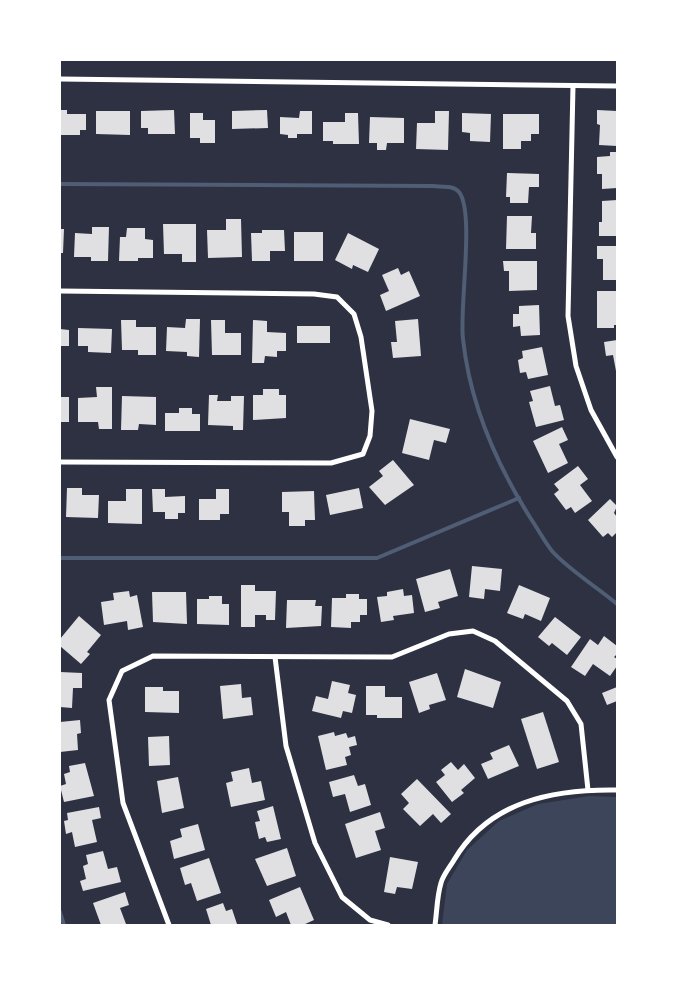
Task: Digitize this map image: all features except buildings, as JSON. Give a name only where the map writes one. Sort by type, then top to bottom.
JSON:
[{"type":"street","points":[[60,79],[617,86]]},
{"type":"street","points":[[573,86],[568,316],[576,366],[591,410],[617,457]]},
{"type":"street","points":[[60,290],[314,294],[337,297],[354,314],[361,337],[372,411],[370,436],[363,454],[331,463],[60,462]]},
{"type":"street","points":[[168,925],[124,803],[109,700],[122,671],[153,656],[392,657],[449,634],[473,631],[496,641],[567,701],[581,724],[588,790]]},
{"type":"street","points":[[275,657],[286,746],[315,844],[342,897],[370,920],[388,925]]},
{"type":"street","points":[[435,925],[441,882],[463,845],[496,814],[537,798],[588,790],[617,790]]},
{"type":"shaded area","points":[[589,796],[617,797],[617,925],[442,925],[447,884],[467,850],[499,821],[538,804]]},
{"type":"waterway","points":[[60,184],[433,186],[450,187],[459,192],[464,203],[466,219],[463,339],[472,388],[487,434],[520,501],[552,551],[617,604]]},
{"type":"waterway","points":[[60,558],[377,558],[519,498]]},
{"type":"waterway","points":[[60,912],[64,925]]}]
